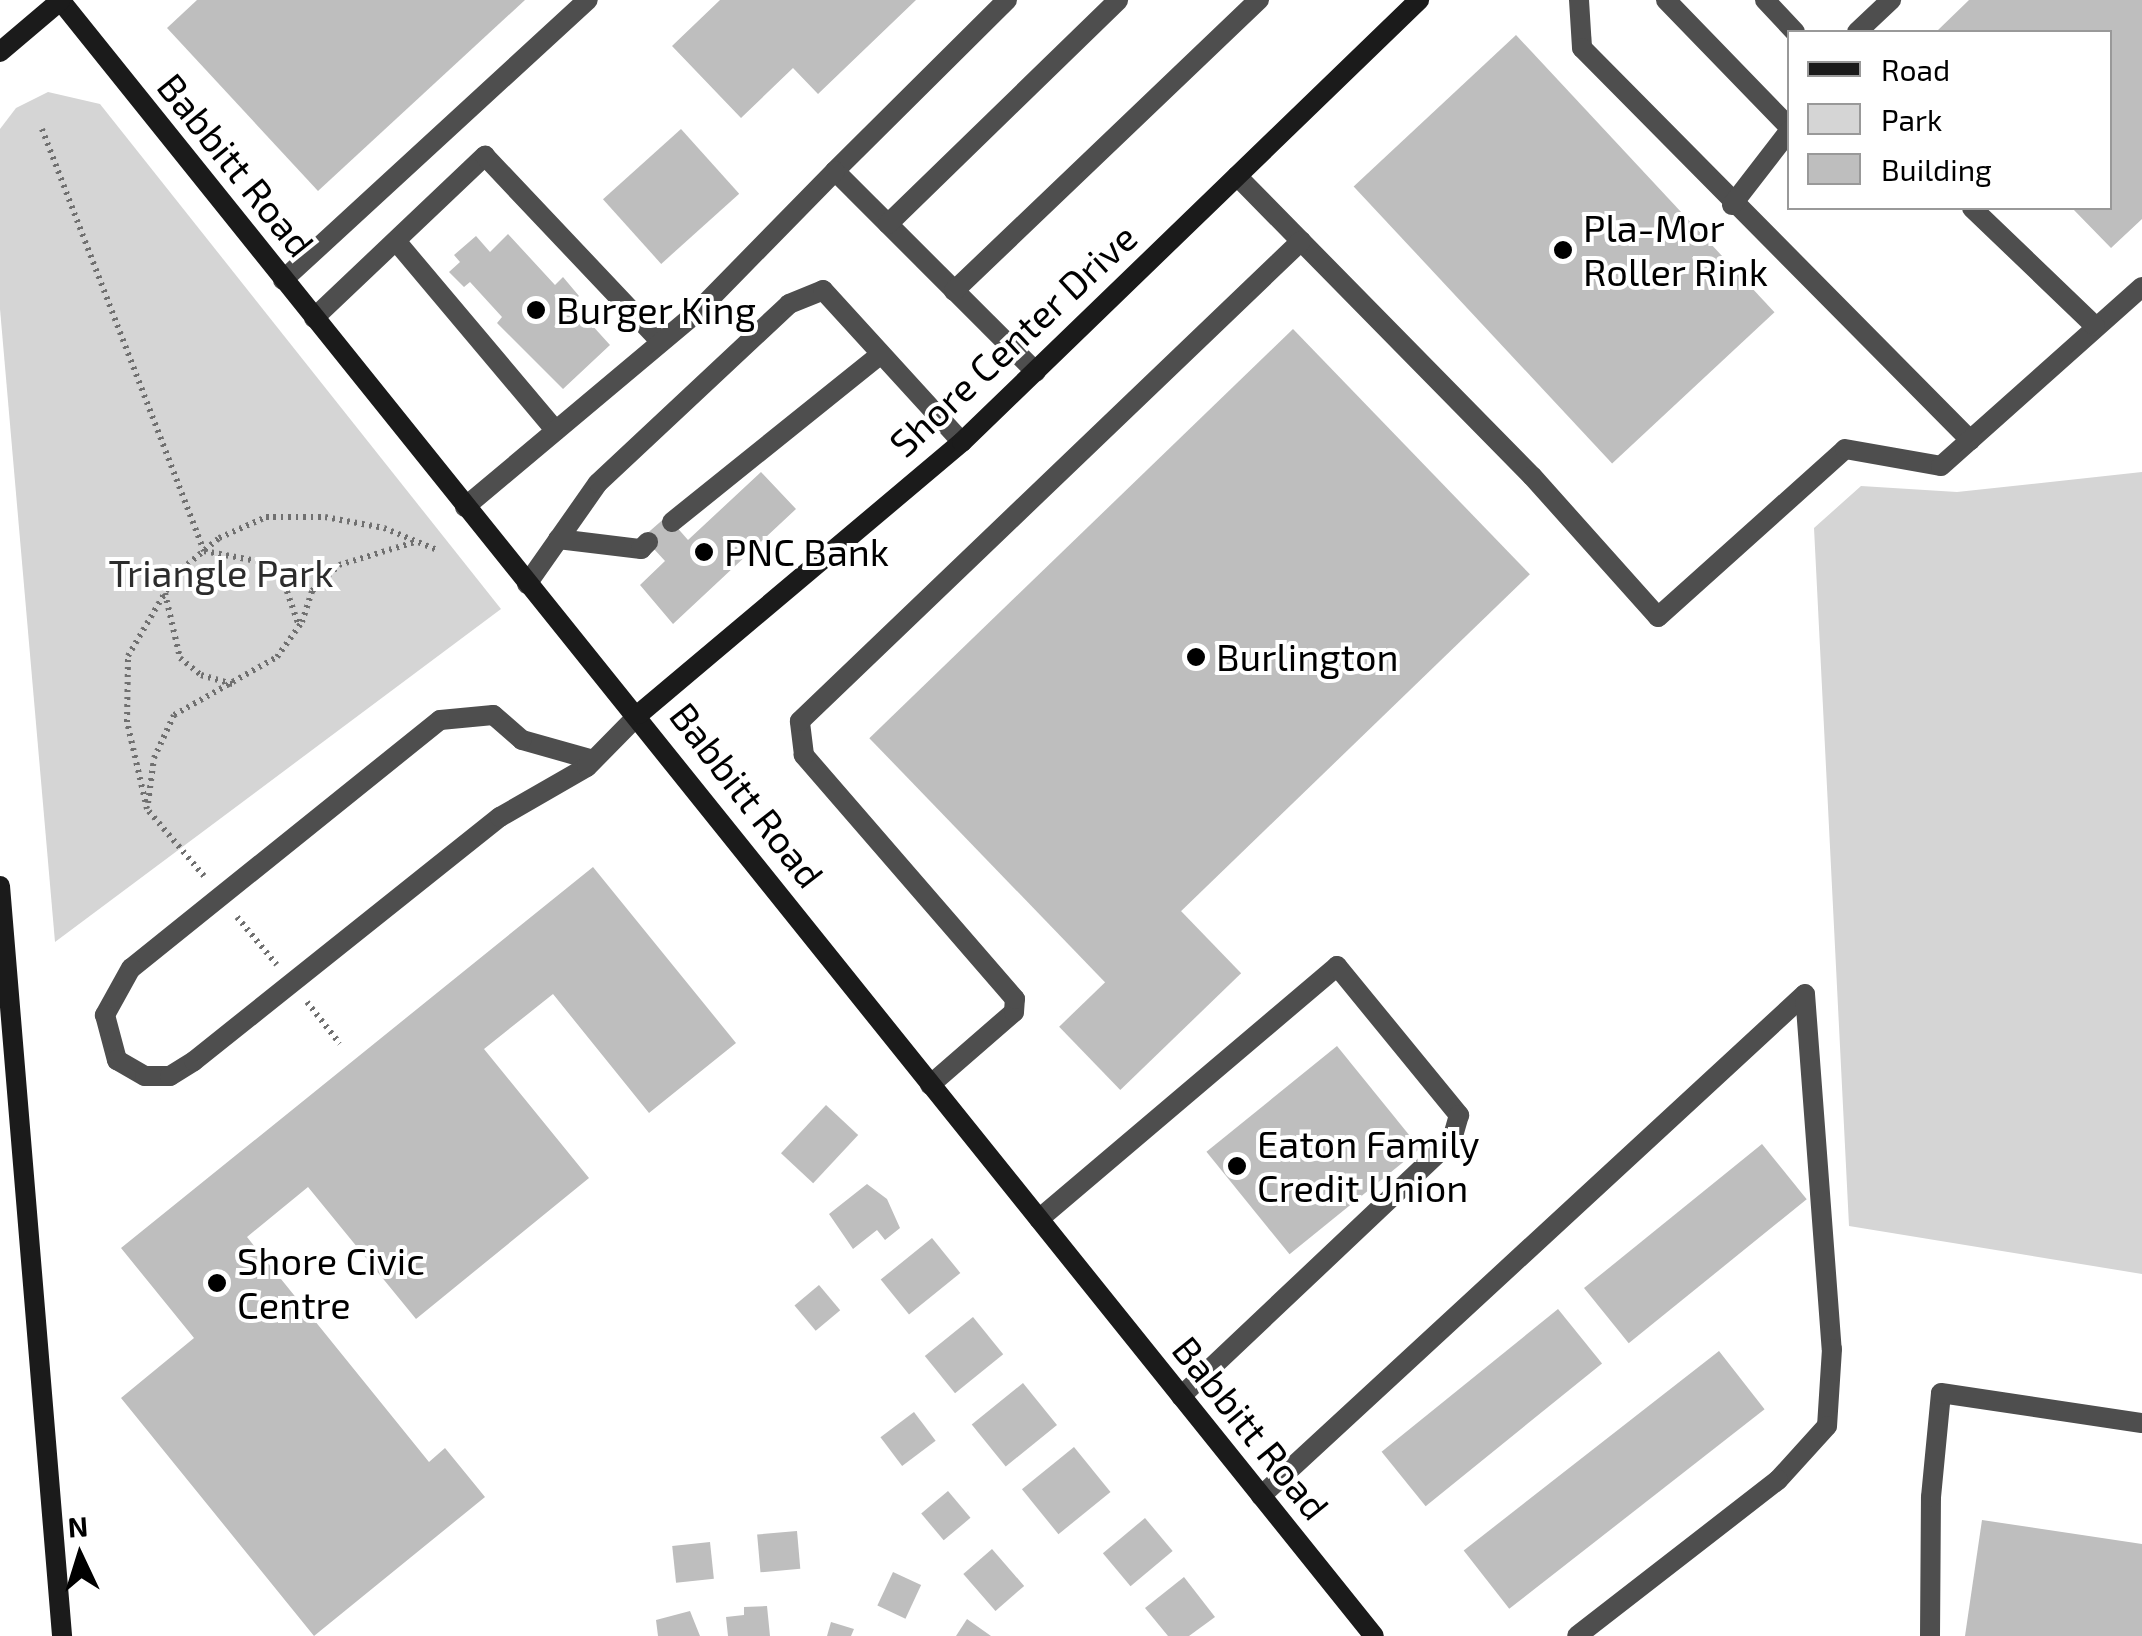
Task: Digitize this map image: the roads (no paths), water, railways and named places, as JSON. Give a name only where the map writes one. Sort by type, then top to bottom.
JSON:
[{"type":"main road","name":"Babbitt Road","points":[[60,0],[526,584],[639,714],[930,1085],[1374,1636]]},
{"type":"main road","points":[[0,52],[60,0]]},
{"type":"main road","name":"Shore Center Drive","points":[[639,714],[962,442],[1419,0]]},
{"type":"main road","points":[[0,886],[62,1636]]},
{"type":"lane","points":[[283,280],[588,0]]},
{"type":"lane","points":[[465,507],[662,342],[1007,0]]},
{"type":"lane","points":[[888,224],[1118,0]]},
{"type":"lane","points":[[954,291],[1259,0]]},
{"type":"lane","points":[[1579,0],[1582,48],[1732,204],[1970,440]]},
{"type":"lane","points":[[1666,0],[1787,126]]},
{"type":"lane","points":[[1765,0],[1793,30]]},
{"type":"lane","points":[[1859,30],[1891,0]]},
{"type":"lane","points":[[1732,204],[1787,133]]},
{"type":"lane","points":[[314,318],[485,156],[662,342]]},
{"type":"lane","points":[[835,170],[1036,372]]},
{"type":"lane","points":[[1237,176],[1532,476],[1658,617],[1845,448],[1941,466],[2142,288]]},
{"type":"lane","points":[[1974,210],[2095,326]]},
{"type":"lane","points":[[396,241],[556,431]]},
{"type":"lane","points":[[930,1085],[1014,1012],[1015,999],[804,755],[800,721],[1301,241]]},
{"type":"lane","points":[[526,584],[612,470],[789,304],[823,290],[962,442]]},
{"type":"lane","points":[[672,522],[764,443],[880,355]]},
{"type":"lane","points":[[558,539],[641,549],[648,542]]},
{"type":"lane","points":[[593,760],[522,740],[493,715],[462,713],[440,720],[220,896],[114,988],[105,1015],[117,1060],[145,1076],[170,1076],[292,984],[511,808],[593,760],[639,714]]},
{"type":"lane","points":[[1039,1219],[1337,966],[1459,1115],[1452,1140],[1181,1396]]},
{"type":"lane","points":[[1261,1496],[1805,994],[1832,1350],[1828,1426],[1778,1480],[1577,1636]]},
{"type":"lane","points":[[1930,1636],[1931,1498],[1942,1393],[2142,1424]]},
{"type":"place","name":"Pla-Mor Roller Rink","points":[[1563,250]]},
{"type":"place","name":"Burger King","points":[[536,310]]},
{"type":"place","name":"PNC Bank","points":[[704,552]]},
{"type":"place","name":"Burlington","points":[[1196,657]]},
{"type":"place","name":"Eaton Family Credit Union","points":[[1237,1166]]},
{"type":"place","name":"Shore Civic Centre","points":[[217,1283]]},
{"type":"park label","name":"Triangle Park","points":[[221,573]]}]
